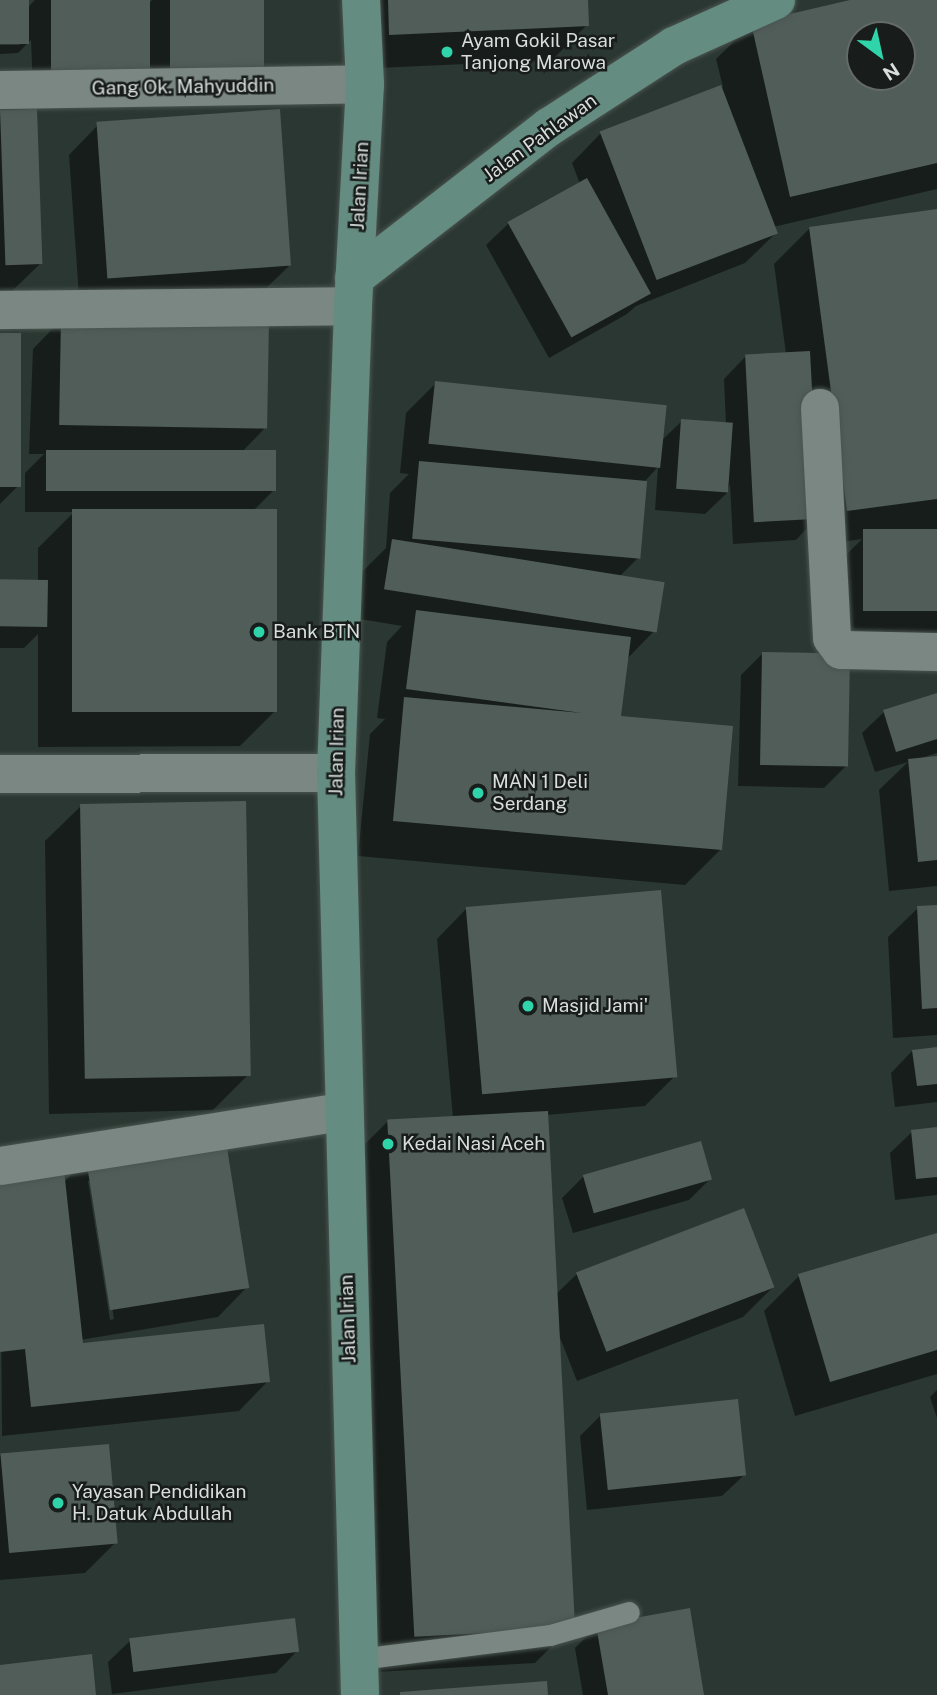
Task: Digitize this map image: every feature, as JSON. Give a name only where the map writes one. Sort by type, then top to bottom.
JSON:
[{"type":"main road","name":"Jalan Irian","points":[[360,1677],[342,1112],[336,772],[354,292],[365,84],[361,0]]},
{"type":"main road","name":"Jalan Pahlawan","points":[[354,292],[549,127],[674,46],[776,0]]},
{"type":"street","name":"Gang Ok. Mahyuddin","points":[[0,90],[365,84]]},
{"type":"street","points":[[0,310],[354,292]]},
{"type":"street","points":[[820,408],[832,638],[841,650],[937,652]]},
{"type":"street","points":[[0,774],[336,772]]},
{"type":"street","points":[[0,1166],[342,1112]]},
{"type":"lane","points":[[360,1677],[550,1635],[629,1612]]},
{"type":"building","points":[[0,0],[29,0],[29,44],[0,44]]},
{"type":"building","points":[[51,0],[150,0],[150,70],[51,70]]},
{"type":"building","points":[[170,0],[264,0],[264,75],[170,75]]},
{"type":"building","points":[[388,0],[588,0],[589,26],[389,35]]},
{"type":"building","points":[[850,0],[937,0],[937,163],[790,197],[751,23]]},
{"type":"building","points":[[721,85],[778,233],[657,280],[600,132]]},
{"type":"building","points":[[37,109],[42,264],[5,265],[0,110]]},
{"type":"building","points":[[280,109],[291,266],[107,278],[96,122]]},
{"type":"building","points":[[587,178],[651,293],[571,338],[507,222]]},
{"type":"building","points":[[937,209],[937,499],[847,511],[809,227]]},
{"type":"building","points":[[61,317],[269,321],[267,429],[59,425]]},
{"type":"building","points":[[0,333],[21,333],[21,487],[0,487]]},
{"type":"building","points":[[810,351],[819,519],[754,522],[745,354]]},
{"type":"building","points":[[435,381],[667,405],[660,468],[428,444]]},
{"type":"building","points":[[681,419],[733,423],[728,492],[676,489]]},
{"type":"building","points":[[46,450],[276,450],[276,491],[46,491]]},
{"type":"building","points":[[419,461],[647,481],[640,559],[412,539]]},
{"type":"building","points":[[72,509],[277,509],[277,712],[72,712]]},
{"type":"building","points":[[863,529],[937,529],[937,611],[863,611]]},
{"type":"building","points":[[392,539],[665,582],[657,633],[384,589]]},
{"type":"building","points":[[0,579],[48,580],[47,627],[0,626]]},
{"type":"building","points":[[416,610],[631,637],[621,716],[733,726],[722,850],[393,821],[404,697],[582,713],[406,689]]},
{"type":"building","points":[[762,652],[850,654],[848,767],[760,765]]},
{"type":"building","points":[[937,693],[937,739],[896,752],[883,710]]},
{"type":"building","points":[[937,756],[937,860],[918,862],[908,759]]},
{"type":"building","points":[[246,801],[251,1076],[85,1079],[80,804]]},
{"type":"building","points":[[661,890],[677,1077],[482,1094],[466,907]]},
{"type":"building","points":[[937,905],[937,1008],[922,1009],[917,906]]},
{"type":"building","points":[[937,1047],[937,1084],[917,1086],[912,1050]]},
{"type":"building","points":[[548,1111],[575,1628],[414,1637],[387,1119]]},
{"type":"building","points":[[937,1127],[937,1177],[916,1179],[911,1130]]},
{"type":"building","points":[[225,1135],[249,1288],[110,1310],[86,1157]]},
{"type":"building","points":[[701,1141],[712,1179],[594,1213],[583,1175]]},
{"type":"building","points":[[64,1170],[83,1343],[264,1324],[270,1382],[31,1407],[25,1349],[0,1352],[0,1177]]},
{"type":"building","points":[[744,1208],[774,1287],[606,1352],[576,1273]]},
{"type":"building","points":[[937,1233],[937,1350],[830,1382],[798,1274]]},
{"type":"building","points":[[738,1399],[746,1476],[608,1490],[600,1414]]},
{"type":"building","points":[[109,1444],[118,1544],[9,1553],[0,1453]]},
{"type":"building","points":[[690,1608],[704,1695],[608,1695],[596,1625]]},
{"type":"building","points":[[295,1618],[299,1652],[133,1672],[129,1638]]},
{"type":"building","points":[[92,1654],[96,1695],[0,1695],[0,1665]]},
{"type":"building","points":[[547,1681],[548,1695],[400,1695],[400,1692]]},
{"type":"place","name":"Ayam Gokil Pasar Tanjong Marowa","points":[[447,52]]},
{"type":"place","name":"Bank BTN","points":[[259,632]]},
{"type":"place","name":"MAN 1 Deli Serdang","points":[[478,793]]},
{"type":"place","name":"Masjid Jami'","points":[[528,1006]]},
{"type":"place","name":"Kedai Nasi Aceh","points":[[388,1144]]},
{"type":"place","name":"Yayasan Pendidikan H. Datuk Abdullah","points":[[58,1503]]}]
